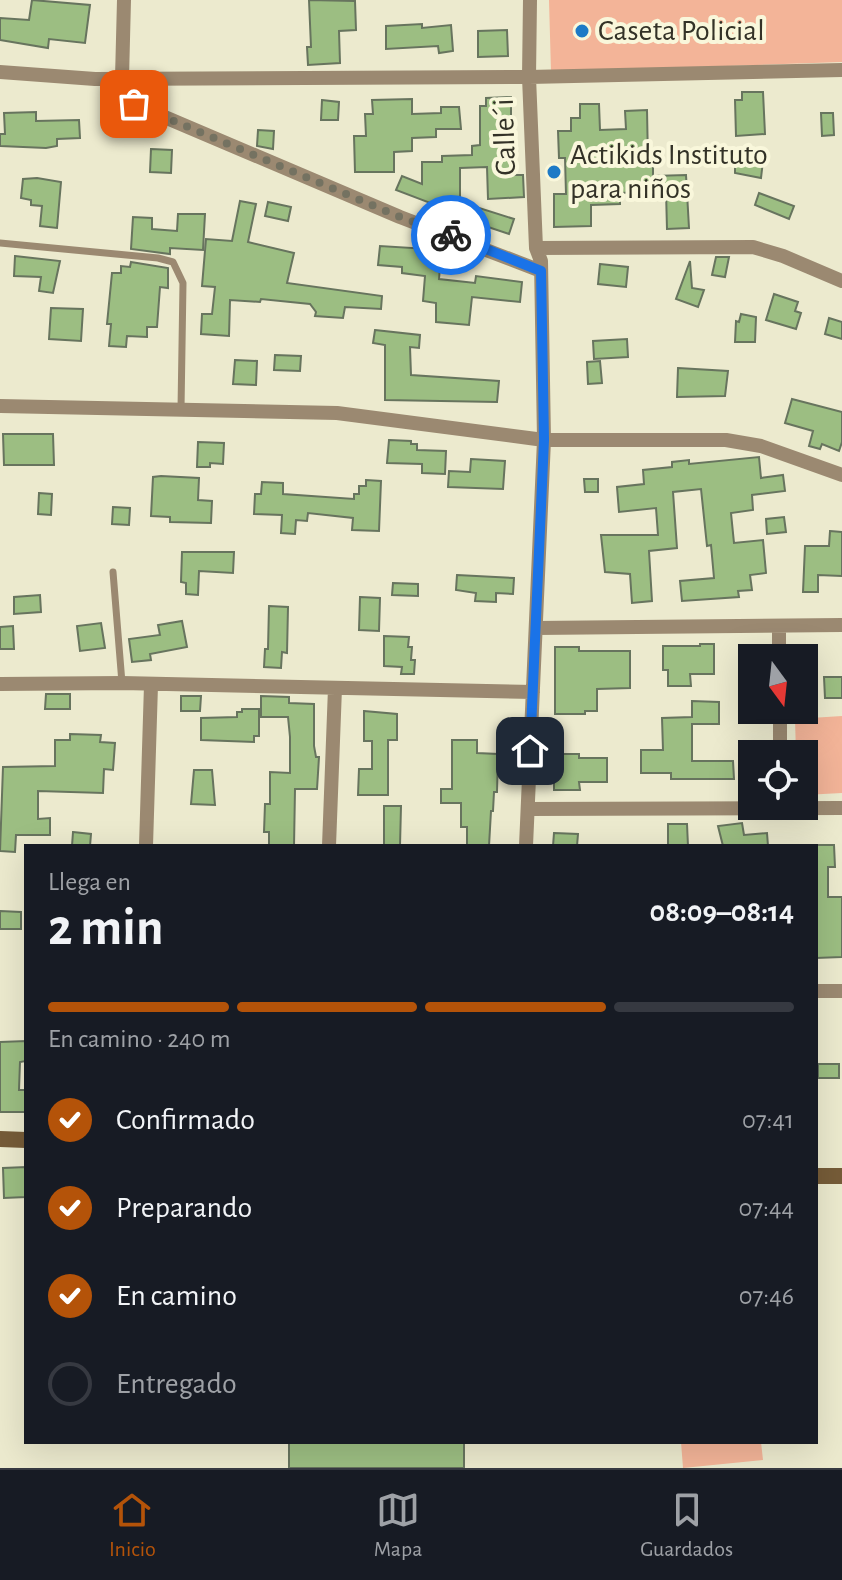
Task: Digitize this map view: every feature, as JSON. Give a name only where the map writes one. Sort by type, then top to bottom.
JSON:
[{"type":"street","points":[[124,0],[122,78],[134,104],[400,217],[541,271]]},
{"type":"street","name":"Calle´i","points":[[526,844],[544,440],[541,271],[536,248],[529,77],[530,0]]},
{"type":"street","points":[[0,72],[122,78],[529,77],[842,70]]},
{"type":"street","points":[[536,248],[753,247],[842,281]]},
{"type":"street","points":[[0,406],[337,413],[544,440],[726,440],[784,453],[842,475]]},
{"type":"street","points":[[536,628],[842,625]]},
{"type":"street","points":[[779,626],[779,644]]},
{"type":"street","points":[[0,684],[122,683],[533,692]]},
{"type":"street","points":[[146,844],[151,685]]},
{"type":"street","points":[[329,844],[335,688]]},
{"type":"street","points":[[528,809],[738,808]]},
{"type":"street","points":[[818,808],[842,808]]},
{"type":"street","points":[[818,991],[842,991]]},
{"type":"street","points":[[0,1139],[24,1140]]},
{"type":"street","points":[[818,1176],[842,1176]]},
{"type":"lane","points":[[0,243],[173,262],[183,283],[181,409]]},
{"type":"lane","points":[[113,572],[122,683]]},
{"type":"shaded area","points":[[549,0],[842,0],[842,62],[551,72]]},
{"type":"shaded area","points":[[842,716],[842,793],[818,794],[818,740],[796,740],[795,724],[818,724],[818,718]]},
{"type":"shaded area","points":[[681,1444],[761,1444],[763,1460],[683,1468]]},
{"type":"building","points":[[32,0],[90,5],[85,43],[49,39],[48,48],[0,40],[0,18],[29,20]]},
{"type":"building","points":[[309,0],[355,1],[356,30],[339,31],[340,63],[308,65],[307,47],[311,47]]},
{"type":"building","points":[[422,24],[422,28],[451,25],[453,51],[439,53],[438,46],[386,49],[386,26]]},
{"type":"building","points":[[507,30],[508,56],[478,57],[478,31]]},
{"type":"building","points":[[742,92],[763,92],[765,134],[736,136],[735,100],[742,100]]},
{"type":"building","points":[[511,97],[511,128],[499,128],[500,156],[514,155],[515,175],[523,175],[524,197],[488,199],[487,167],[460,168],[460,200],[454,200],[514,219],[509,234],[443,212],[442,201],[438,206],[396,190],[402,176],[422,184],[422,162],[442,162],[442,156],[472,155],[472,146],[480,145],[480,106],[486,106],[486,98]]},
{"type":"building","points":[[412,99],[412,114],[441,113],[441,107],[459,107],[461,129],[436,129],[436,137],[412,138],[412,151],[394,152],[394,172],[355,172],[354,136],[366,136],[365,114],[373,114],[372,100]]},
{"type":"building","points":[[322,100],[339,102],[338,120],[321,120]]},
{"type":"building","points":[[580,104],[599,104],[600,130],[626,129],[625,111],[647,110],[648,161],[653,161],[653,176],[686,175],[689,228],[667,229],[666,191],[620,193],[620,204],[591,205],[591,226],[554,227],[554,194],[566,194],[565,158],[559,158],[558,131],[571,131],[571,118],[580,118]]},
{"type":"building","points":[[36,112],[36,121],[79,120],[80,138],[57,139],[57,146],[46,148],[0,146],[0,134],[5,134],[4,113]]},
{"type":"building","points":[[821,113],[833,113],[834,135],[822,136]]},
{"type":"building","points":[[258,130],[274,131],[273,149],[257,146]]},
{"type":"building","points":[[151,149],[172,150],[171,173],[150,172]]},
{"type":"building","points":[[764,152],[761,178],[735,173],[735,160]]},
{"type":"building","points":[[23,179],[61,182],[57,228],[40,226],[42,206],[31,205],[31,200],[21,198]]},
{"type":"building","points":[[759,193],[794,206],[789,219],[755,205]]},
{"type":"building","points":[[240,201],[256,204],[248,242],[294,253],[287,283],[382,296],[381,309],[345,307],[343,318],[315,316],[316,312],[310,304],[261,299],[260,302],[230,300],[229,336],[201,334],[202,314],[212,314],[215,287],[202,286],[206,239],[232,241]]},
{"type":"building","points":[[268,202],[291,207],[288,221],[265,216]]},
{"type":"building","points":[[178,214],[205,214],[203,250],[170,248],[170,254],[131,249],[133,217],[152,218],[152,229],[177,231]]},
{"type":"building","points":[[429,241],[442,244],[439,279],[475,283],[476,276],[522,282],[520,302],[472,297],[469,325],[436,322],[436,303],[423,301],[425,276],[402,273],[402,267],[378,265],[380,246],[428,249]]},
{"type":"building","points":[[15,256],[60,261],[53,293],[39,291],[41,277],[14,276]]},
{"type":"building","points":[[716,257],[729,257],[725,277],[712,275]]},
{"type":"building","points":[[690,261],[692,288],[704,290],[698,307],[676,299]]},
{"type":"building","points":[[131,262],[168,268],[168,288],[160,287],[157,327],[147,327],[147,337],[127,336],[126,347],[109,346],[111,324],[107,324],[112,273],[121,273],[121,266],[130,267]]},
{"type":"building","points":[[600,264],[628,267],[626,287],[598,284]]},
{"type":"building","points":[[774,294],[798,302],[795,311],[801,313],[796,329],[766,320]]},
{"type":"building","points":[[51,308],[83,309],[81,341],[49,339]]},
{"type":"building","points":[[741,314],[756,317],[755,342],[735,342],[736,321],[739,322]]},
{"type":"building","points":[[829,318],[842,322],[842,339],[825,334]]},
{"type":"building","points":[[375,330],[420,335],[419,348],[410,347],[411,375],[499,381],[497,402],[385,400],[385,345],[373,343]]},
{"type":"building","points":[[627,339],[628,357],[594,359],[593,341]]},
{"type":"building","points":[[275,355],[301,356],[300,371],[274,370]]},
{"type":"building","points":[[235,360],[257,361],[256,385],[233,384]]},
{"type":"building","points":[[600,361],[602,383],[588,384],[587,362]]},
{"type":"building","points":[[678,368],[728,371],[725,396],[677,397]]},
{"type":"building","points":[[792,399],[842,412],[839,451],[822,444],[820,449],[809,446],[813,431],[785,423]]},
{"type":"building","points":[[3,434],[53,434],[54,465],[4,465]]},
{"type":"building","points":[[389,440],[411,441],[411,444],[417,444],[417,450],[446,451],[445,474],[422,473],[422,464],[387,463]]},
{"type":"building","points":[[198,442],[224,443],[223,464],[210,463],[210,467],[197,467]]},
{"type":"building","points":[[759,457],[761,478],[783,475],[785,491],[752,495],[753,510],[731,513],[734,543],[763,540],[766,573],[750,575],[752,590],[738,591],[739,597],[682,601],[680,581],[714,578],[701,489],[673,492],[677,548],[649,551],[652,601],[632,603],[630,574],[605,572],[601,535],[658,535],[656,508],[619,512],[617,487],[644,484],[643,470],[672,467],[672,462],[689,460],[689,464]]},
{"type":"building","points":[[471,459],[505,461],[503,489],[448,487],[449,471],[470,472]]},
{"type":"building","points":[[153,477],[199,478],[198,500],[212,501],[211,523],[170,522],[170,517],[151,516]]},
{"type":"building","points":[[584,479],[598,479],[598,492],[585,492]]},
{"type":"building","points":[[366,480],[381,481],[379,531],[352,530],[353,518],[308,513],[307,521],[296,520],[295,534],[281,533],[282,515],[254,514],[255,494],[261,494],[262,482],[283,483],[283,494],[354,499],[354,494],[359,494],[359,486],[366,486]]},
{"type":"building","points":[[39,493],[52,494],[51,515],[38,514]]},
{"type":"building","points":[[113,507],[130,508],[129,525],[112,524]]},
{"type":"building","points":[[784,517],[786,532],[767,534],[766,519]]},
{"type":"building","points":[[830,531],[842,532],[842,576],[818,575],[818,592],[803,592],[805,546],[829,546]]},
{"type":"building","points":[[182,552],[234,552],[233,573],[199,571],[198,595],[186,594],[186,583],[181,582]]},
{"type":"building","points":[[457,575],[514,578],[513,594],[496,593],[496,602],[475,601],[476,593],[456,590]]},
{"type":"building","points":[[393,583],[418,584],[418,596],[392,595]]},
{"type":"building","points":[[40,595],[41,612],[14,614],[14,597]]},
{"type":"building","points":[[360,597],[380,598],[379,631],[359,630]]},
{"type":"building","points":[[269,606],[288,607],[287,653],[282,652],[281,668],[264,667],[265,649],[268,649]]},
{"type":"building","points":[[182,621],[187,647],[150,654],[151,660],[132,662],[129,639],[160,635],[158,625]]},
{"type":"building","points":[[101,623],[105,648],[80,651],[77,626]]},
{"type":"building","points":[[13,626],[14,649],[0,649],[0,627]]},
{"type":"building","points":[[384,636],[409,637],[411,660],[415,660],[414,674],[401,674],[402,667],[384,666]]},
{"type":"building","points":[[714,644],[714,674],[690,674],[691,686],[668,686],[668,670],[663,670],[663,646]]},
{"type":"building","points":[[555,647],[579,647],[579,651],[630,651],[630,688],[597,689],[597,711],[555,714]]},
{"type":"building","points":[[824,677],[842,677],[842,698],[825,698]]},
{"type":"building","points":[[46,694],[70,694],[70,709],[45,709]]},
{"type":"building","points":[[181,696],[201,696],[200,711],[181,711]]},
{"type":"building","points":[[261,696],[289,697],[289,703],[314,704],[314,746],[316,757],[319,757],[317,789],[295,789],[294,844],[269,844],[269,832],[264,832],[265,804],[270,804],[270,772],[290,773],[288,717],[261,717]]},
{"type":"building","points":[[692,701],[719,702],[719,724],[692,724],[692,761],[733,761],[734,779],[671,779],[671,773],[641,773],[641,750],[663,750],[662,718],[692,717]]},
{"type":"building","points":[[242,709],[259,709],[259,736],[254,736],[254,742],[201,740],[201,718],[237,717],[237,712],[242,712]]},
{"type":"building","points":[[364,711],[397,714],[397,740],[388,740],[388,795],[358,795],[359,769],[372,769],[372,741],[364,741]]},
{"type":"building","points":[[70,734],[101,735],[100,742],[115,743],[113,770],[104,769],[103,793],[38,791],[38,819],[50,818],[50,835],[16,835],[15,852],[0,851],[3,767],[55,766],[55,740],[70,740]]},
{"type":"building","points":[[452,740],[477,740],[477,753],[498,754],[497,792],[494,792],[491,811],[489,844],[467,844],[467,827],[461,827],[461,803],[441,803],[441,789],[452,789]]},
{"type":"building","points":[[554,754],[607,758],[607,782],[579,782],[580,790],[554,790]]},
{"type":"building","points":[[194,770],[212,770],[215,805],[191,804]]},
{"type":"building","points":[[384,806],[401,806],[400,844],[384,844]]},
{"type":"building","points":[[742,823],[744,835],[767,833],[768,844],[722,844],[718,826]]},
{"type":"building","points":[[668,824],[687,824],[688,844],[668,844]]},
{"type":"building","points":[[73,832],[91,834],[90,844],[72,844]]},
{"type":"building","points":[[554,833],[578,834],[577,844],[553,844]]},
{"type":"building","points":[[818,845],[834,845],[835,867],[828,867],[828,897],[842,897],[842,957],[818,958]]},
{"type":"building","points":[[0,911],[21,912],[21,929],[0,929]]},
{"type":"building","points":[[24,1041],[19,1090],[24,1090],[24,1112],[0,1112],[0,1042]]},
{"type":"building","points":[[818,1064],[839,1064],[839,1078],[818,1078]]},
{"type":"building","points":[[24,1167],[24,1197],[4,1198],[3,1168]]},
{"type":"building","points":[[289,1444],[464,1444],[464,1468],[289,1468]]},
{"type":"way so far","points":[[134,104],[400,217],[451,235]]},
{"type":"place","name":"Caseta Policial","points":[[582,31]]},
{"type":"place","name":"Actikids Instituto para niños","points":[[554,172]]},
{"type":"route","points":[[451,235],[541,271],[544,440],[530,751]]}]
